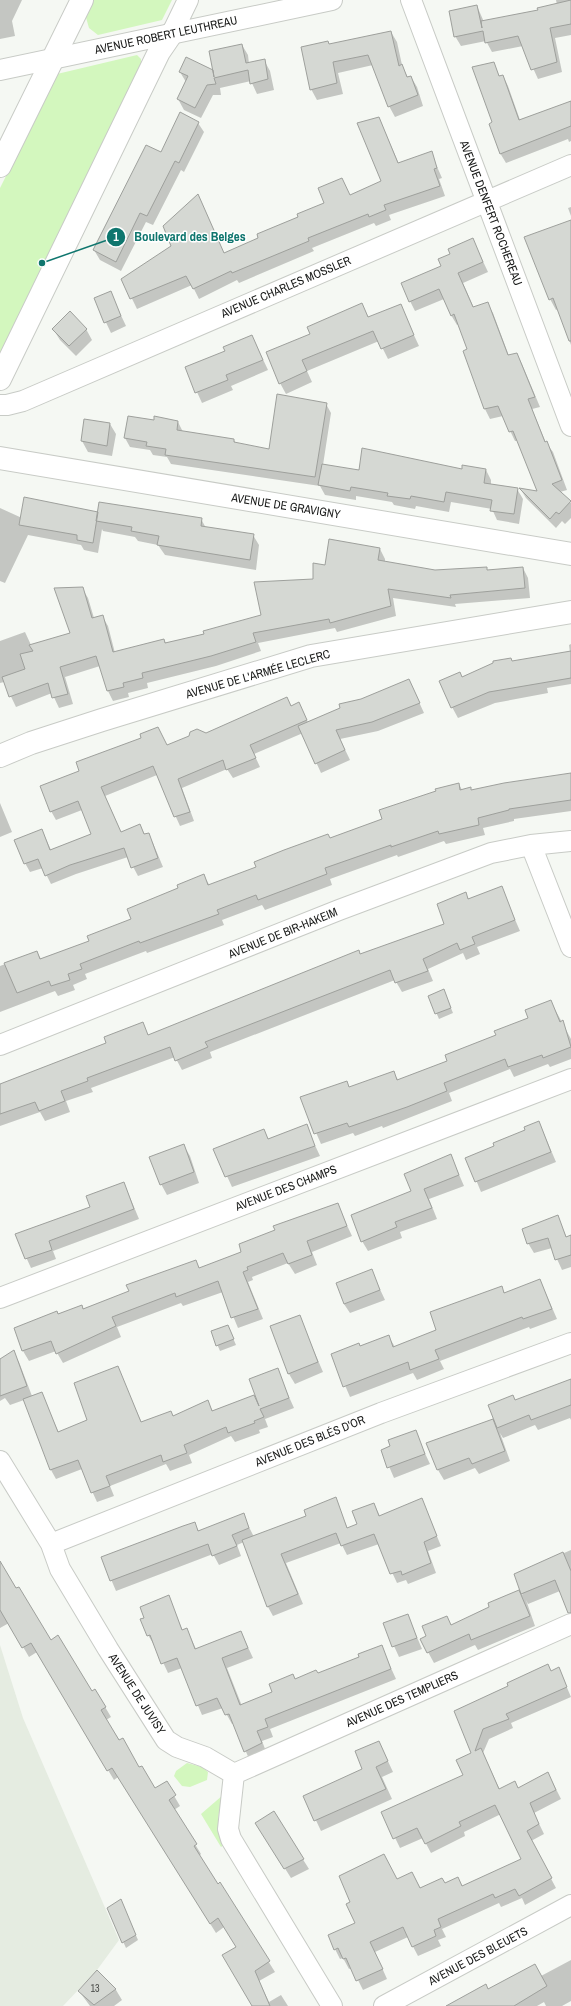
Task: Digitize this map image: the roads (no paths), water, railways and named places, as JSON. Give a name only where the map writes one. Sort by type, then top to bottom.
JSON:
[{"type":"street","points":[[0,166],[82,0]]},
{"type":"street","points":[[0,379],[159,52],[172,33],[188,0]]},
{"type":"street","name":"AVENUE ROBERT LEUTHREAU","points":[[0,70],[332,0]]},
{"type":"street","name":"AVENUE DENFERT ROCHEREAU","points":[[411,0],[571,426]]},
{"type":"street","name":"AVENUE CHARLES MOSSLER","points":[[0,404],[6,405],[23,401],[571,165]]},
{"type":"street","name":"AVENUE DE GRAVIGNY","points":[[0,458],[571,554]]},
{"type":"street","name":"AVENUE DE L'ARMÉE LECLERC","points":[[0,756],[31,743],[102,720],[311,656],[571,612]]},
{"type":"street","name":"AVENUE DE BIR-HAKEIM","points":[[0,1045],[339,910],[491,853],[531,845],[571,841]]},
{"type":"street","points":[[531,845],[571,947]]},
{"type":"street","name":"AVENUE DES CHAMPS","points":[[0,1298],[571,1079]]},
{"type":"street","name":"AVENUE DES BLÉS D'OR","points":[[51,1544],[380,1413],[571,1343]]},
{"type":"street","name":"AVENUE DE JUVISY","points":[[0,1461],[51,1544],[60,1569],[108,1649],[166,1740],[177,1747],[205,1757],[234,1774]]},
{"type":"street","name":"AVENUE DES TEMPLIERS","points":[[234,1774],[571,1624]]},
{"type":"street","points":[[234,1774],[228,1829],[231,1839],[332,2006]]},
{"type":"street","name":"AVENUE DES BLEUETS","points":[[384,2006],[571,1905]]},
{"type":"place","name":"Boulevard des Belges","points":[[42,263]]}]
